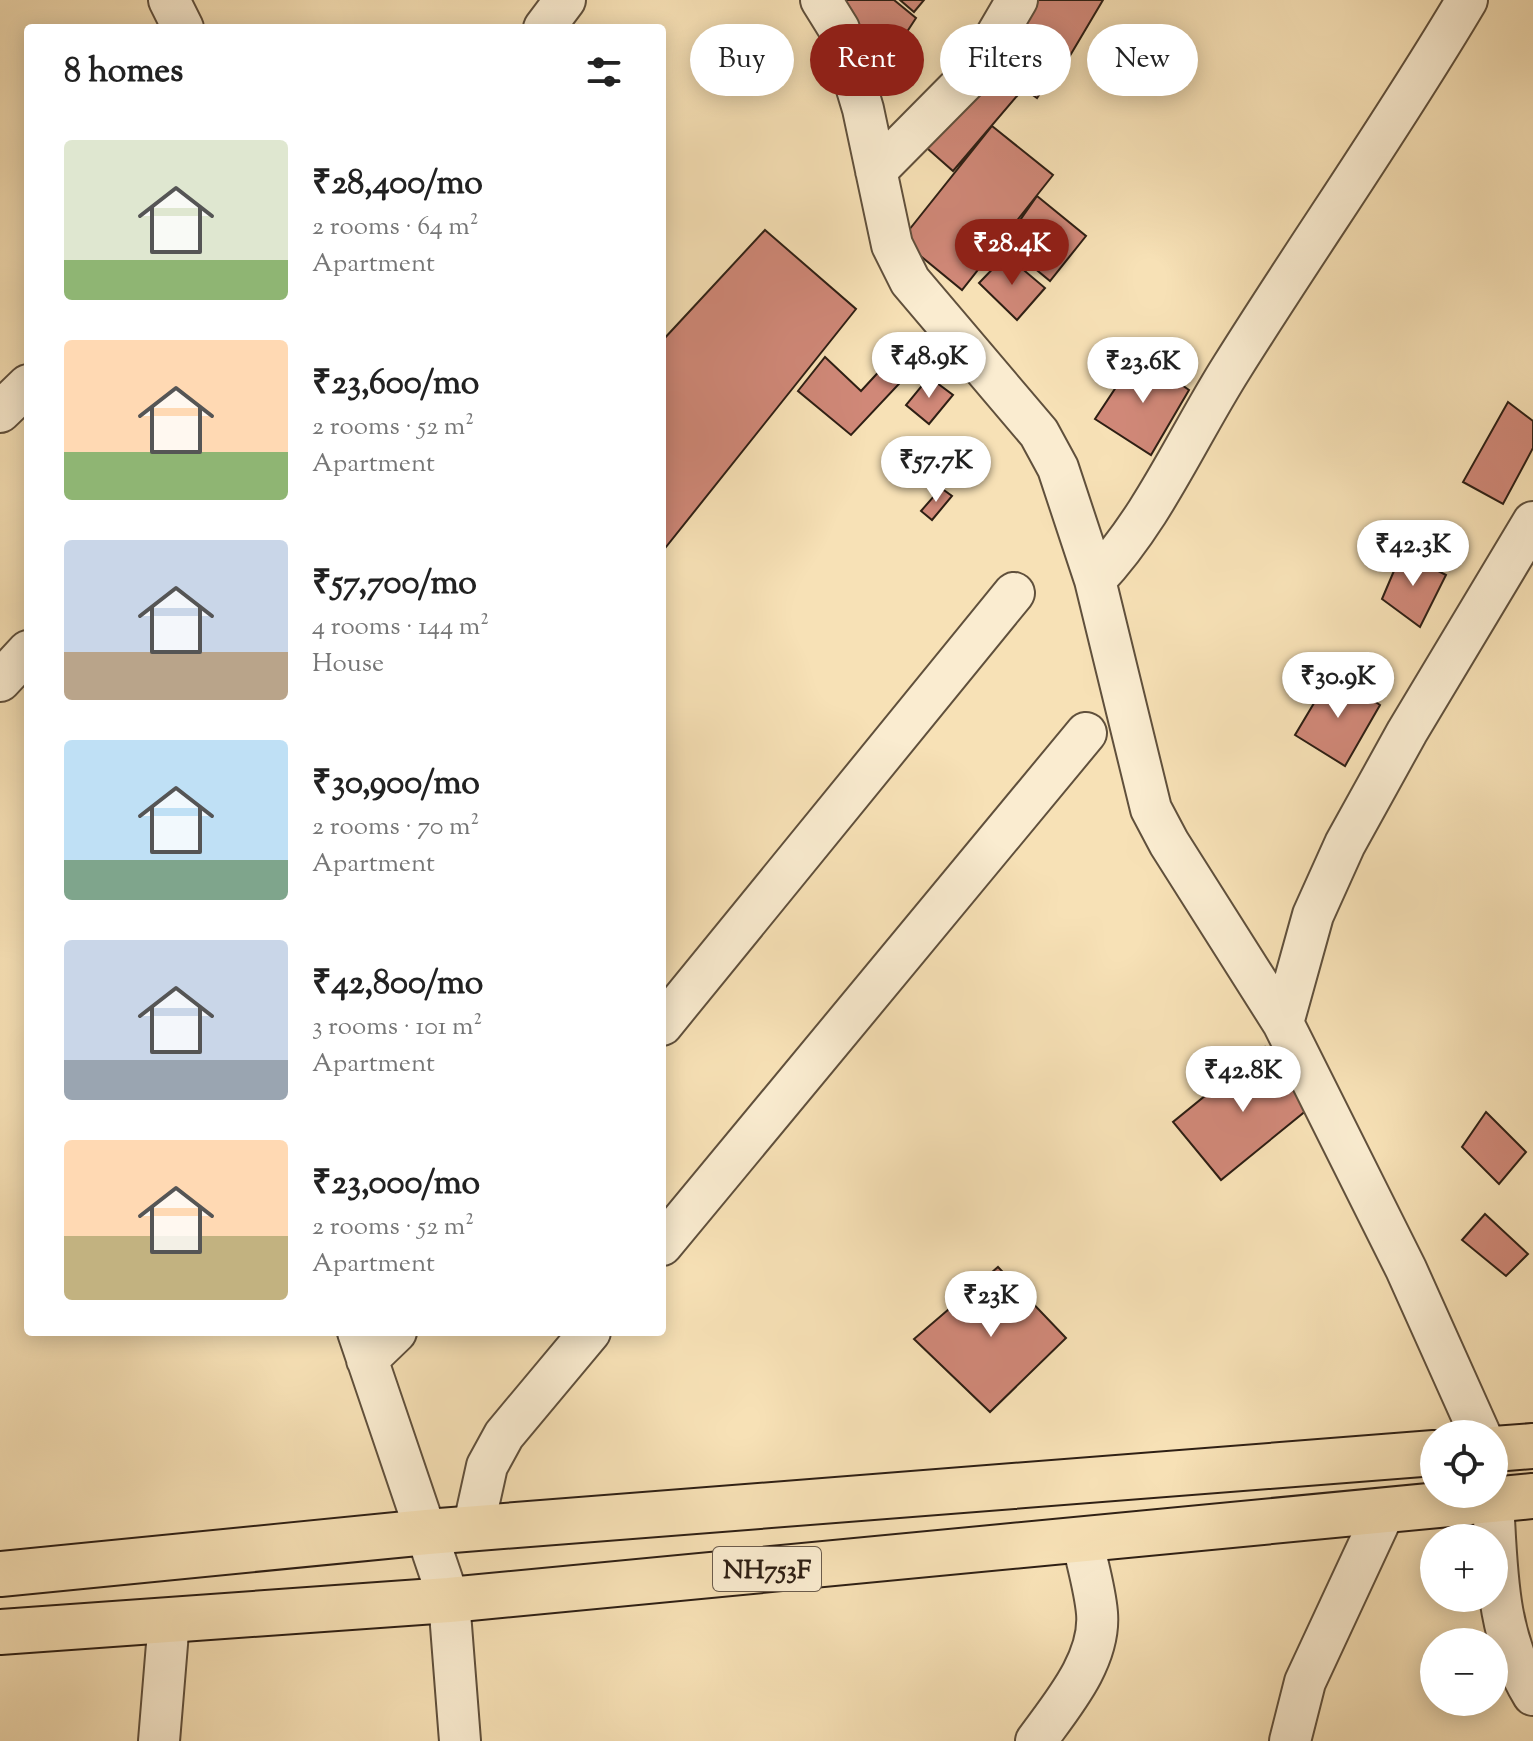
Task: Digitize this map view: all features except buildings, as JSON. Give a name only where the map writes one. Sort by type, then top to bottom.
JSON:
[{"type":"highway","points":[[1508,1448],[1533,1446]]},
{"type":"highway","name":"NH753F","points":[[0,1574],[427,1532],[1420,1454]]},
{"type":"highway","name":"NH753F","points":[[0,1632],[449,1600],[1513,1498]]},
{"type":"street","points":[[169,0],[181,24]]},
{"type":"street","points":[[547,24],[565,0]]},
{"type":"street","points":[[821,0],[839,29],[863,109],[892,245],[910,281],[1039,433],[1058,468],[1095,580],[1151,809],[1169,843],[1283,1023],[1406,1269],[1474,1420]]},
{"type":"street","points":[[876,171],[976,70],[1017,0]]},
{"type":"street","points":[[1095,580],[1118,556],[1145,516],[1195,425],[1467,0]]},
{"type":"street","points":[[0,412],[24,389]]},
{"type":"street","points":[[1283,1023],[1313,915],[1345,844],[1407,732],[1533,522]]},
{"type":"street","points":[[666,1020],[1014,593]]},
{"type":"street","points":[[0,681],[24,655]]},
{"type":"street","points":[[666,1240],[1086,733]]},
{"type":"street","points":[[387,1336],[363,1346],[449,1600],[460,1741]]},
{"type":"street","points":[[473,1529],[487,1466],[504,1435],[587,1336]]},
{"type":"street","points":[[1513,1498],[1498,1599],[1506,1640],[1533,1695]]},
{"type":"street","points":[[1290,1741],[1305,1682],[1385,1510]]},
{"type":"street","points":[[1036,1741],[1071,1691],[1092,1651],[1097,1615],[1082,1539]]},
{"type":"street","points":[[159,1741],[169,1620]]}]
